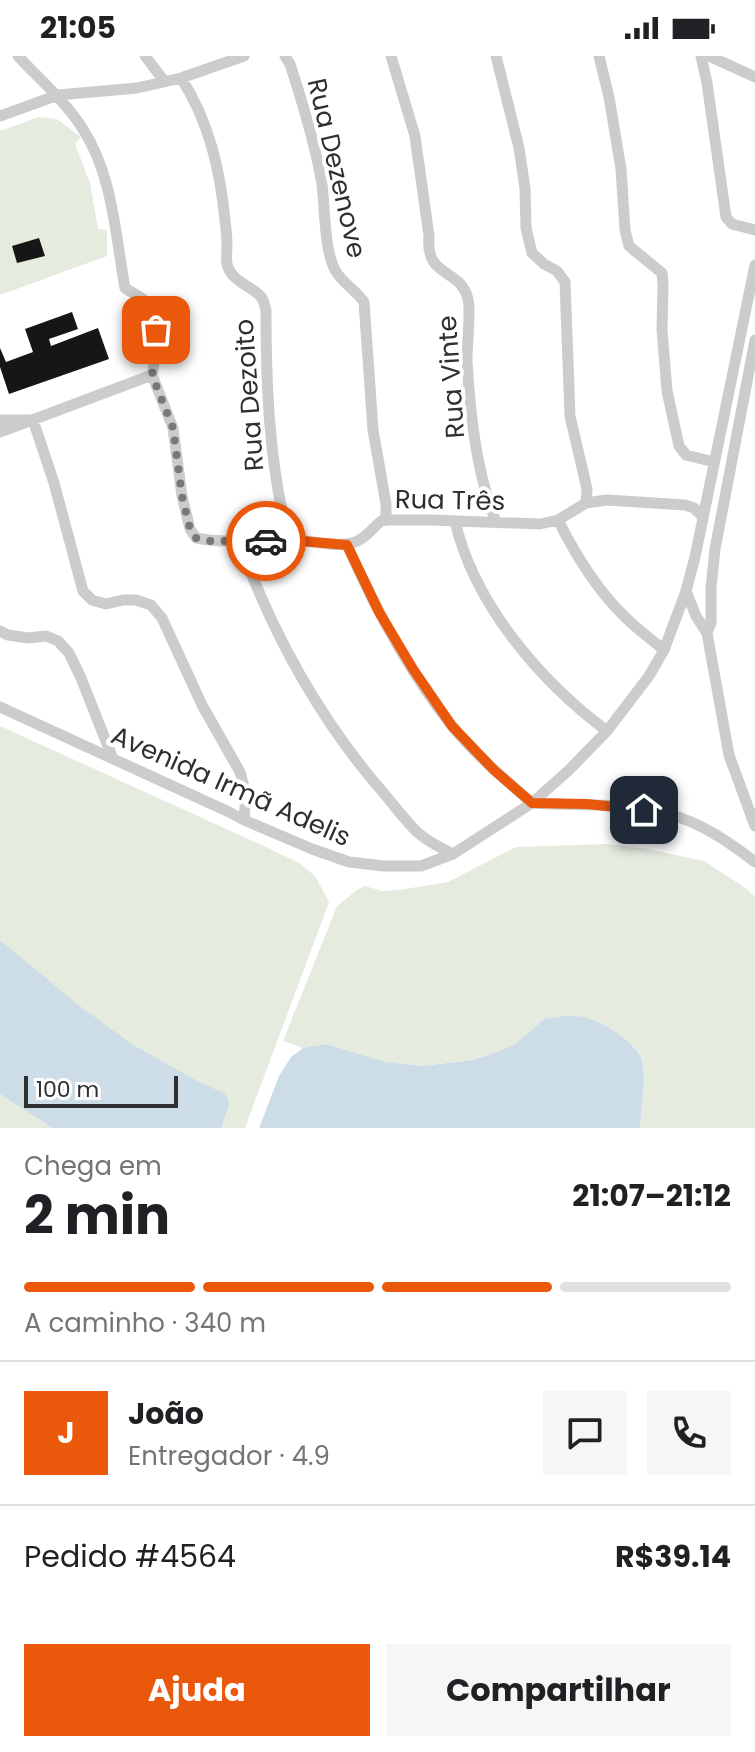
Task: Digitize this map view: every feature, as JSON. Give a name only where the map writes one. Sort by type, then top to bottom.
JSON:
[{"type":"street","points":[[18,56],[58,95],[82,128],[104,177],[113,209],[125,288],[143,299],[155,312],[157,347],[152,375],[173,428],[182,496],[190,529],[196,538],[347,545],[379,612],[452,726],[494,770],[532,803],[618,806],[669,814],[705,828],[755,862]]},
{"type":"street","points":[[145,56],[165,82]]},
{"type":"street","points":[[0,116],[58,95],[137,88],[181,78],[244,56]]},
{"type":"street","name":"Rua Dezenove","points":[[285,56],[316,150],[334,269],[364,302],[371,406],[386,520]]},
{"type":"street","name":"Rua Vinte","points":[[391,56],[415,136],[429,236],[427,250],[432,263],[460,284],[468,297],[469,393],[482,482],[496,522]]},
{"type":"street","points":[[496,56],[519,148],[525,188],[526,228],[532,253],[557,271],[565,282],[570,416],[587,489],[586,503]]},
{"type":"street","points":[[599,56],[621,169],[629,246],[662,273],[662,330],[667,391],[679,446],[686,455],[714,462]]},
{"type":"street","points":[[701,56],[726,217],[732,224],[755,230]]},
{"type":"street","points":[[709,56],[751,74]]},
{"type":"street","name":"Rua Dezoito","points":[[181,78],[193,96],[216,161],[223,203],[227,265],[232,274],[263,299],[266,310],[269,408],[276,471],[289,540]]},
{"type":"street","name":"Avenida Irmã Adelis","points":[[0,707],[244,820],[349,862],[421,866],[453,854],[532,803],[569,770],[607,731],[649,676],[664,650],[686,591],[755,265]]},
{"type":"street","points":[[755,340],[750,389],[715,549],[710,590],[711,623],[707,633],[729,755],[755,826]]},
{"type":"street","points":[[0,432],[152,375]]},
{"type":"street","points":[[0,420],[33,420]]},
{"type":"street","points":[[33,420],[54,483],[83,591],[92,600],[106,604],[136,600],[151,605],[162,618],[202,705],[240,772],[246,795],[244,820]]},
{"type":"street","name":"Rua Três","points":[[347,545],[359,541],[386,520],[540,524],[558,520],[586,503],[607,500],[685,505],[694,508],[703,517]]},
{"type":"street","points":[[558,520],[569,543],[624,617],[664,650]]},
{"type":"street","points":[[455,521],[460,545],[474,577],[499,620],[559,691],[607,731]]},
{"type":"street","points":[[239,542],[254,583],[289,656],[333,729],[418,833],[453,854]]},
{"type":"street","points":[[686,591],[692,600],[699,602],[706,599],[710,590],[707,581],[699,577],[691,580],[686,591],[707,633]]},
{"type":"street","points":[[0,631],[28,638],[46,636],[58,641],[69,653],[113,759]]},
{"type":"shaded area","points":[[39,117],[57,119],[81,137],[75,144],[90,183],[98,229],[107,230],[107,256],[0,295],[0,131]]},
{"type":"shaded area","points":[[0,726],[266,847],[299,863],[315,876],[329,902],[245,1128],[0,1128]]},
{"type":"shaded area","points":[[607,844],[704,861],[755,897],[755,1128],[640,1128],[644,1075],[642,1060],[627,1040],[585,1025],[544,1019],[515,1044],[499,1052],[473,1060],[420,1066],[386,1062],[326,1044],[303,1048],[283,1041],[337,906],[357,890],[365,886],[382,891],[399,890],[448,882],[516,847]]},
{"type":"shaded area","points":[[0,940],[77,1004],[133,1045],[224,1093],[229,1104],[221,1128],[53,1128],[0,1094]]},
{"type":"shaded area","points":[[584,1017],[599,1023],[616,1032],[637,1051],[644,1072],[640,1128],[259,1128],[279,1076],[291,1057],[303,1048],[326,1044],[386,1062],[421,1066],[473,1060],[515,1044],[544,1019]]},
{"type":"building","points":[[39,238],[45,256],[17,263],[12,246]]},
{"type":"building","points":[[72,312],[78,329],[49,339],[51,346],[98,328],[109,359],[9,394],[0,367],[0,348],[6,362],[33,352],[25,329]]},
{"type":"way so far","points":[[156,330],[157,347],[152,375],[173,428],[182,496],[190,529],[196,538],[209,541],[266,541]]},
{"type":"route","points":[[266,541],[347,545],[379,612],[452,726],[494,770],[532,803],[587,804],[644,810]]}]
